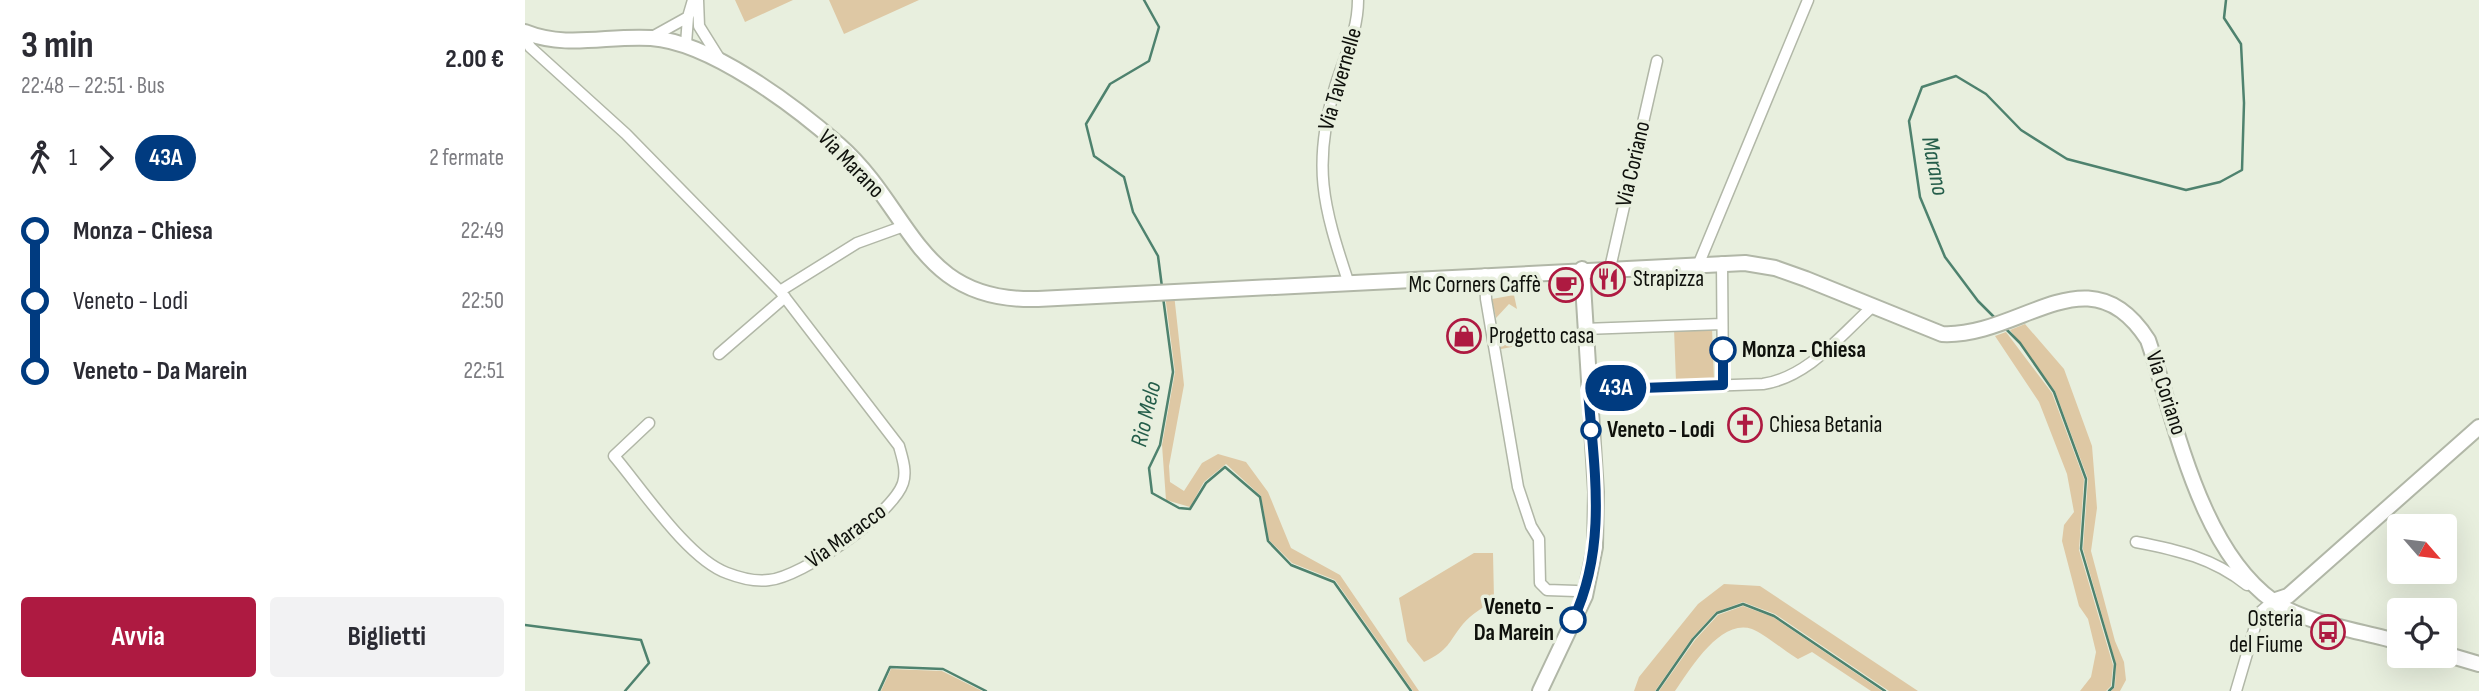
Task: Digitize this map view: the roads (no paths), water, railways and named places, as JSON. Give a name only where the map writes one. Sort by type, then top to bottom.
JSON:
[{"type":"main road","name":"Via Marano","points":[[525,32],[562,42],[651,38],[686,44],[720,59],[839,145],[870,177],[904,226],[944,272],[972,290],[989,297],[1010,300],[1582,269]]},
{"type":"main road","name":"Via Coriano","points":[[1582,269],[1722,262],[1775,268],[1942,334],[1985,331],[2080,297],[2100,299],[2118,307],[2136,320],[2148,340],[2214,531],[2231,557],[2268,596],[2302,615],[2387,639]]},
{"type":"main road","points":[[1540,691],[1585,596],[1594,560],[1596,492],[1582,269]]},
{"type":"main road","points":[[2268,596],[2288,596],[2479,427]]},
{"type":"main road","points":[[2457,658],[2479,664]]},
{"type":"street","points":[[693,0],[693,18],[720,59]]},
{"type":"street","points":[[686,44],[698,0]]},
{"type":"street","name":"Via Tavernelle","points":[[1348,281],[1327,216],[1320,161],[1324,123],[1357,27],[1358,0]]},
{"type":"street","points":[[1699,263],[1808,0]]},
{"type":"street","points":[[651,38],[693,18]]},
{"type":"street","name":"Via Maracco","points":[[525,37],[530,47],[626,134],[783,294],[899,446],[904,464],[904,481],[895,499],[880,514],[805,568],[771,580],[724,572],[702,561],[614,456],[649,423]]},
{"type":"street","name":"Via Coriano","points":[[1610,268],[1657,61]]},
{"type":"street","points":[[719,354],[783,294],[857,243],[904,226]]},
{"type":"street","points":[[1722,262],[1723,385]]},
{"type":"street","points":[[1485,274],[1486,299],[1518,487],[1541,547],[1542,588],[1585,596]]},
{"type":"street","points":[[1588,390],[1763,384],[1794,376],[1872,307]]},
{"type":"street","points":[[1584,329],[1723,324]]},
{"type":"street","name":"Via Coriano","points":[[2136,542],[2182,551],[2211,561],[2268,596]]},
{"type":"street","points":[[2236,691],[2259,613],[2268,596]]},
{"type":"waterway","name":"Rio Melo","points":[[1144,0],[1159,27],[1149,61],[1110,84],[1086,124],[1094,156],[1124,177],[1133,212],[1158,256],[1162,287]]},
{"type":"waterway","name":"Marano","points":[[1997,320],[1978,301],[1945,257],[1920,197],[1909,121],[1922,87],[1956,76],[1986,94],[2021,130],[2067,159],[2186,190],[2220,182],[2242,170],[2244,103],[2241,44],[2224,18],[2226,0]]},
{"type":"waterway","name":"Rio Melo","points":[[1163,297],[1173,372],[1160,445],[1149,468],[1152,493],[1179,508],[1190,509],[1206,483],[1225,467],[1260,497],[1268,541],[1291,565],[1334,582],[1411,691]]},
{"type":"waterway","name":"Marano","points":[[2004,327],[2020,343],[2054,392],[2086,479],[2081,549],[2115,664],[2113,687],[2109,691]]},
{"type":"waterway","name":"Marano","points":[[1657,691],[1693,639],[1717,613],[1743,604],[1774,616],[1885,691]]},
{"type":"waterway","points":[[525,625],[641,640],[649,663],[625,691]]},
{"type":"waterway","name":"Rio Melo","points":[[879,691],[890,667],[943,669],[986,691]]},
{"type":"place","name":"Strapizza","points":[[1608,279]]},
{"type":"place","name":"Mc Corners Caffè","points":[[1566,285]]},
{"type":"place","name":"Progetto casa","points":[[1464,336]]},
{"type":"place","name":"Monza - Chiesa","points":[[1723,350]]},
{"type":"place","name":"Chiesa Betania","points":[[1745,425]]},
{"type":"place","name":"Veneto - Lodi","points":[[1591,430]]},
{"type":"place","name":"Veneto - Da Marein","points":[[1573,620]]},
{"type":"place","name":"Osteria del Fiume","points":[[2328,632]]}]
